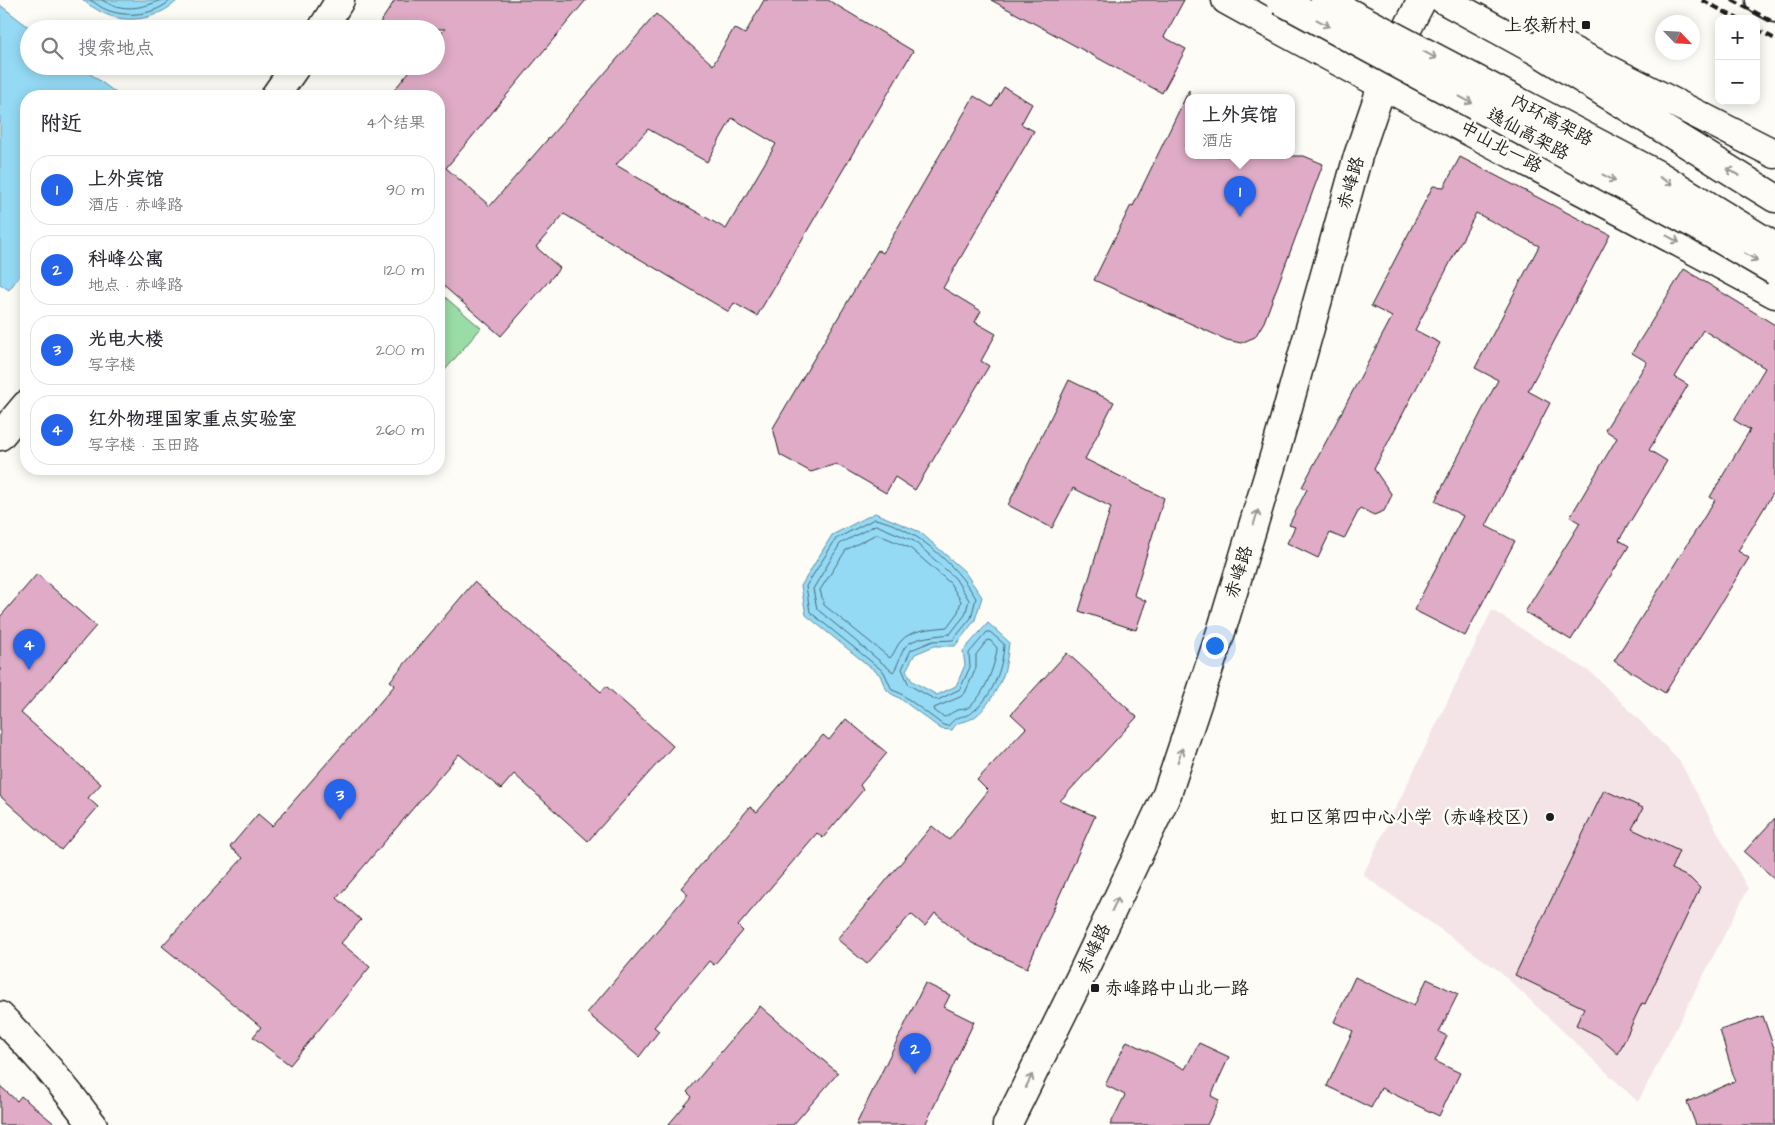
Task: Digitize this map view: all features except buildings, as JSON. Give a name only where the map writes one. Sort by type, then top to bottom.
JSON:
[{"type":"main road","points":[[328,20],[340,0]]},
{"type":"main road","name":"中山北一路","points":[[1226,0],[1382,86],[1603,200],[1775,294]]},
{"type":"main road","name":"逸仙高架路","points":[[1280,0],[1696,225],[1775,271]]},
{"type":"main road","name":"内环高架路","points":[[1325,0],[1658,175],[1775,247]]},
{"type":"main road","name":"赤峰路","points":[[1007,1125],[1081,976],[1167,794],[1225,617],[1278,440],[1358,156],[1382,86],[1422,0]]},
{"type":"main road","points":[[1444,0],[1539,52],[1775,198]]},
{"type":"main road","points":[[1465,0],[1775,165]]},
{"type":"main road","points":[[1472,0],[1775,154]]},
{"type":"main road","points":[[1760,0],[1775,8]]},
{"type":"main road","points":[[1539,52],[1611,79],[1668,107],[1775,169]]},
{"type":"main road","points":[[279,90],[290,75]]},
{"type":"main road","points":[[0,436],[20,412]]},
{"type":"main road","points":[[0,1016],[73,1098],[93,1125]]},
{"type":"shaded area","name":"虹口区第四中心小学（赤峰校区）","points":[[1492,610],[1593,674],[1679,760],[1748,889],[1638,1102],[1498,970],[1363,875]]},
{"type":"green space","points":[[445,297],[481,328],[445,370]]},
{"type":"water","points":[[83,0],[178,0],[160,13],[149,17],[128,19],[106,14]]},
{"type":"water","points":[[0,5],[20,20],[20,75],[92,75],[112,90],[20,90],[20,275],[9,290],[0,284]]},
{"type":"water","points":[[875,513],[920,532],[964,571],[982,597],[975,620],[955,646],[934,646],[915,654],[906,670],[912,681],[937,695],[956,686],[965,665],[963,651],[988,623],[1009,642],[1003,675],[992,697],[976,716],[958,723],[952,730],[941,729],[890,693],[886,689],[880,675],[806,615],[801,586],[832,535]]},
{"type":"railway","points":[[1702,0],[1730,15]]},
{"type":"railway","points":[[1732,0],[1775,23]]},
{"type":"railway","points":[[1760,31],[1775,39]]},
{"type":"place","name":"上农新村","points":[[1586,25]]},
{"type":"place","name":"上外宾馆","points":[[1240,217]]},
{"type":"place","name":"红外物理国家重点实验室","points":[[29,670]]},
{"type":"place","name":"虹口区第四中心小学（赤峰校区）","points":[[1550,817]]},
{"type":"place","name":"光电大楼","points":[[340,820]]},
{"type":"place","name":"赤峰路中山北一路","points":[[1095,988]]},
{"type":"place","name":"科峰公寓","points":[[915,1074]]}]
